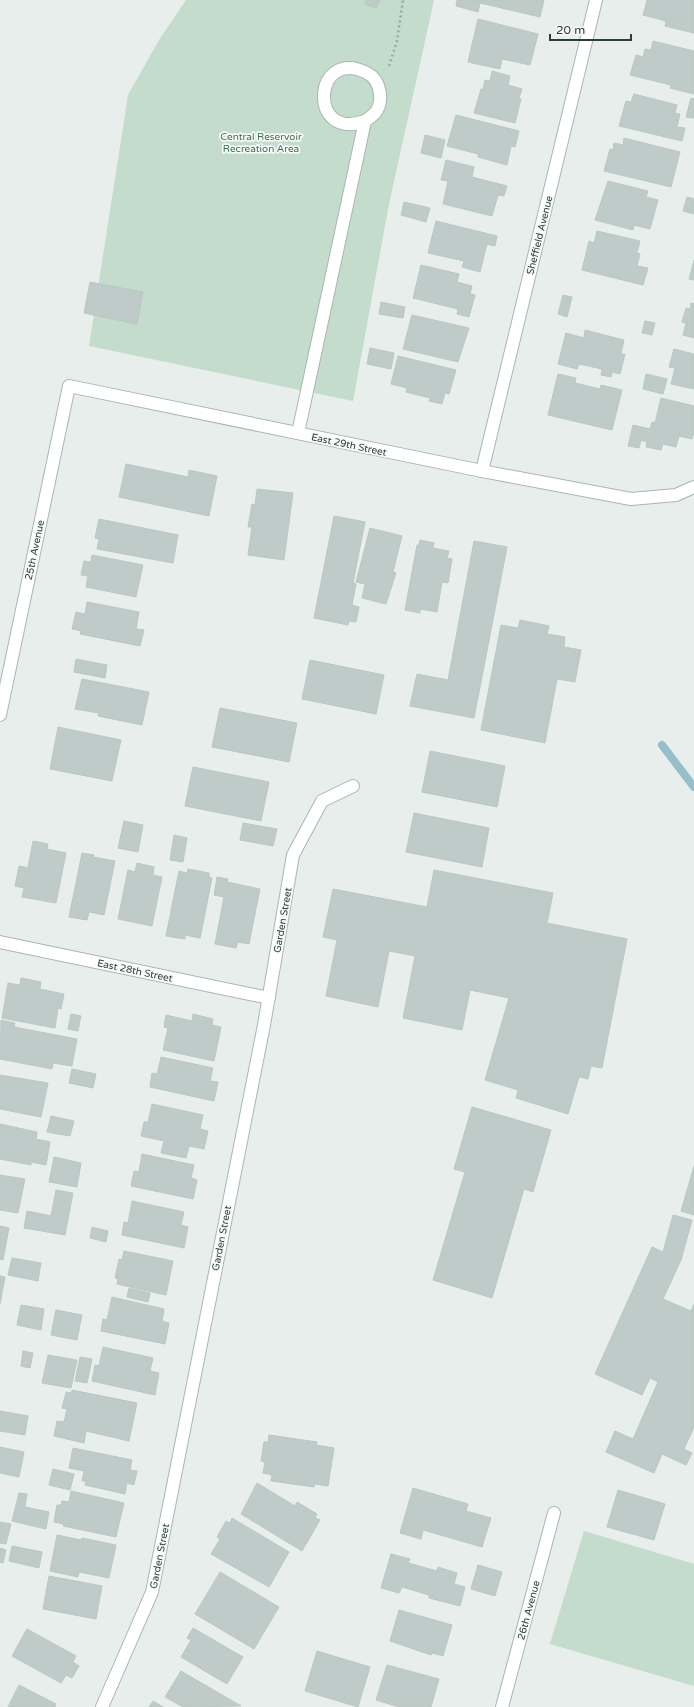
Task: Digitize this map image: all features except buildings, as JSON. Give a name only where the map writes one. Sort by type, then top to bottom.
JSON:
[{"type":"street","name":"Sheffield Avenue","points":[[482,471],[596,0]]},
{"type":"street","points":[[344,69],[359,69],[370,75],[377,82],[380,93],[380,103],[375,113],[365,121],[356,125],[342,124],[334,119],[326,110],[323,100],[323,93],[328,79],[336,73],[344,69]]},
{"type":"street","points":[[298,433],[365,121]]},
{"type":"street","name":"East 29th Street","points":[[69,386],[482,471],[630,499],[676,495],[694,488]]},
{"type":"street","name":"25th Avenue","points":[[0,715],[69,386]]},
{"type":"street","name":"Garden Street","points":[[102,1707],[152,1592],[270,998],[294,855],[322,801],[353,786]]},
{"type":"street","name":"East 28th Street","points":[[0,942],[270,998]]},
{"type":"street","name":"26th Avenue","points":[[502,1707],[554,1513]]},
{"type":"path","points":[[380,93],[397,41],[403,0]]},
{"type":"green space","name":"Central Reservoir Recreation Area","points":[[186,0],[434,0],[389,204],[353,401],[89,346],[128,95],[159,40]]},
{"type":"green space","points":[[584,1531],[694,1564],[694,1686],[550,1644]]},
{"type":"waterway","points":[[662,745],[694,787]]}]
